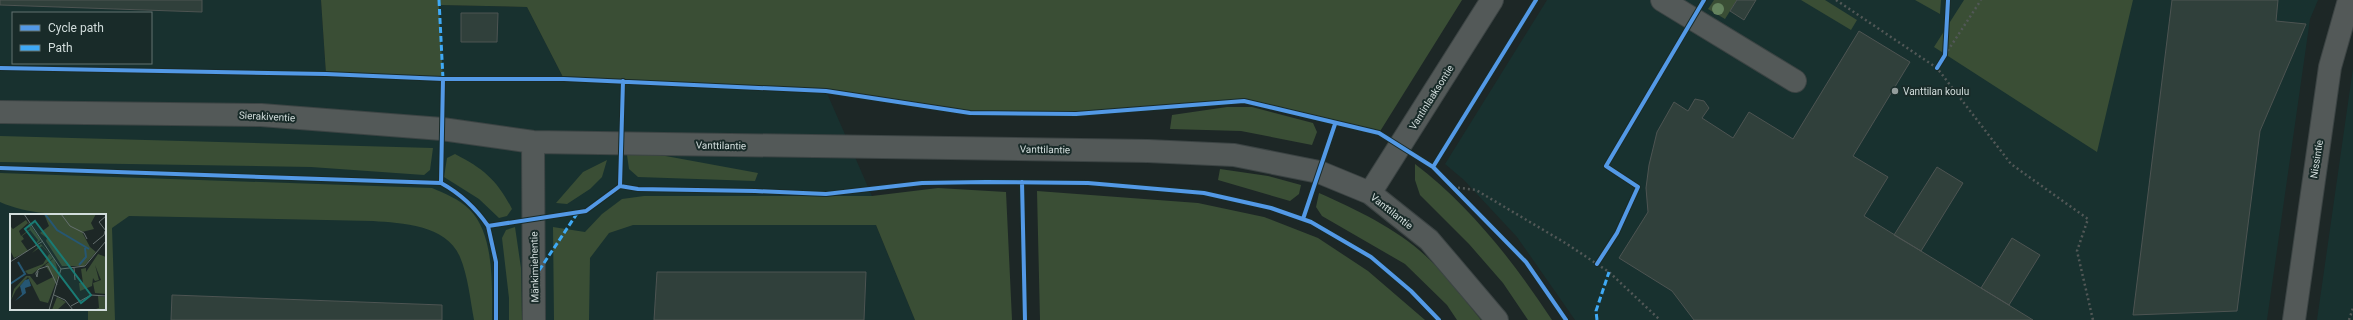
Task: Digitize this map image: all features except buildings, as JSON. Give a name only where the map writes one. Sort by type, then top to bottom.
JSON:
[{"type":"street","name":"Vantinlaaksontie","points":[[1370,193],[1492,0]]},
{"type":"street","points":[[1662,0],[1795,82]]},
{"type":"street","name":"Nissintie","points":[[2294,320],[2330,67],[2349,0]]},
{"type":"street","name":"Sierakiventie","points":[[0,112],[261,115],[442,129],[533,142]]},
{"type":"street","name":"Vanttilantie","points":[[533,142],[1140,150],[1234,155],[1319,172],[1370,193],[1429,240],[1497,320]]},
{"type":"street","name":"Mänkimiehentie","points":[[533,142],[534,320]]},
{"type":"path","points":[[1836,0],[1937,68],[2011,164],[2088,219],[2077,251],[2094,320]]},
{"type":"path","points":[[1937,68],[1981,0]]},
{"type":"path","points":[[1945,55],[1946,47]]},
{"type":"path","points":[[1448,182],[1458,192]]},
{"type":"path","points":[[1453,187],[1476,190],[1597,264],[1660,320]]},
{"type":"path","points":[[1597,264],[1601,258]]},
{"type":"path","points":[[2348,320],[2353,308]]},
{"type":"shaded area","points":[[0,0],[321,0],[326,74],[442,79],[439,5],[527,7],[564,79],[826,91],[872,196],[876,225],[915,320],[0,320]]},
{"type":"shaded area","name":"Vanttilan koulu","points":[[1547,0],[2318,0],[2310,19],[2267,320],[1575,320],[1517,237],[1464,180],[1445,164]]},
{"type":"shaded area","points":[[2353,68],[2353,320],[2317,320]]},
{"type":"green space","points":[[321,0],[1462,0],[1379,133],[1244,101],[1076,114],[970,113],[826,91],[564,79],[527,7],[439,5],[443,79],[326,74]]},
{"type":"green space","points":[[1714,0],[1737,0],[1725,19],[1708,9]]},
{"type":"green space","points":[[1801,0],[1825,0],[1857,20],[1851,30]]},
{"type":"green space","points":[[1915,0],[1941,0],[1940,14]]},
{"type":"green space","points":[[1964,0],[2133,0],[2097,152],[1934,47]]},
{"type":"green space","points":[[1227,107],[1252,107],[1313,123],[1317,132],[1312,145],[1241,131],[1170,129],[1172,115]]},
{"type":"green space","points":[[0,136],[433,148],[430,170],[424,175],[311,167],[0,162]]},
{"type":"green space","points":[[644,152],[758,173],[755,181],[638,177],[629,169],[627,155]]},
{"type":"green space","points":[[455,154],[482,170],[501,190],[512,209],[507,216],[499,218],[479,199],[444,177],[447,158]]},
{"type":"green space","points":[[607,160],[602,177],[590,189],[567,204],[556,203],[583,172]]},
{"type":"green space","points":[[1415,164],[1454,198],[1490,236],[1522,277],[1552,320],[1528,320],[1503,283],[1469,244],[1420,195],[1415,180]]},
{"type":"green space","points":[[1220,169],[1268,176],[1301,185],[1299,194],[1290,201],[1218,180]]},
{"type":"green space","points":[[0,173],[432,188],[465,205],[484,232],[488,246],[492,277],[492,320],[474,320],[463,264],[454,246],[445,238],[422,228],[397,223],[373,221],[129,216],[112,228],[115,320],[88,320],[88,310],[106,310],[106,214],[51,214],[12,207],[0,202]]},
{"type":"green space","points":[[938,188],[1006,192],[1012,320],[915,320],[876,225],[633,225],[609,233],[590,258],[589,320],[554,320],[553,227],[585,232],[602,214],[622,199],[644,196],[872,196]]},
{"type":"green space","points":[[1037,191],[1198,203],[1264,217],[1318,238],[1368,271],[1425,320],[1040,320]]},
{"type":"green space","points":[[1319,193],[1377,221],[1391,229],[1417,248],[1443,273],[1481,320],[1457,320],[1447,305],[1405,264],[1322,216],[1316,207]]},
{"type":"green space","points":[[515,227],[521,268],[522,320],[509,320],[509,298],[502,238],[506,230]]},
{"type":"marked path","points":[[439,0],[443,79]]},
{"type":"marked path","points":[[534,278],[578,212]]},
{"type":"marked path","points":[[1597,320],[1596,311],[1609,272]]},
{"type":"cycle path","points":[[1433,167],[1536,0]]},
{"type":"cycle path","points":[[1597,264],[1617,233],[1638,187],[1606,166],[1704,0]]},
{"type":"cycle path","points":[[1937,68],[1945,55],[1948,0]]},
{"type":"cycle path","points":[[0,68],[326,74],[443,79],[564,79],[826,91],[970,113],[1076,114],[1244,101],[1379,133],[1433,167],[1526,262],[1566,320]]},
{"type":"cycle path","points":[[441,183],[443,79]]},
{"type":"cycle path","points":[[620,186],[623,81]]},
{"type":"cycle path","points":[[1303,219],[1335,124]]},
{"type":"cycle path","points":[[0,168],[441,183],[467,202],[488,226],[586,211],[620,186],[638,189],[826,194],[922,183],[1088,183],[1204,193],[1271,208],[1311,222],[1371,257],[1411,291],[1439,320]]},
{"type":"cycle path","points":[[1022,182],[1025,320]]},
{"type":"cycle path","points":[[488,226],[496,262],[496,320]]},
{"type":"place","name":"Vanttilan koulu","points":[[1895,91]]}]
